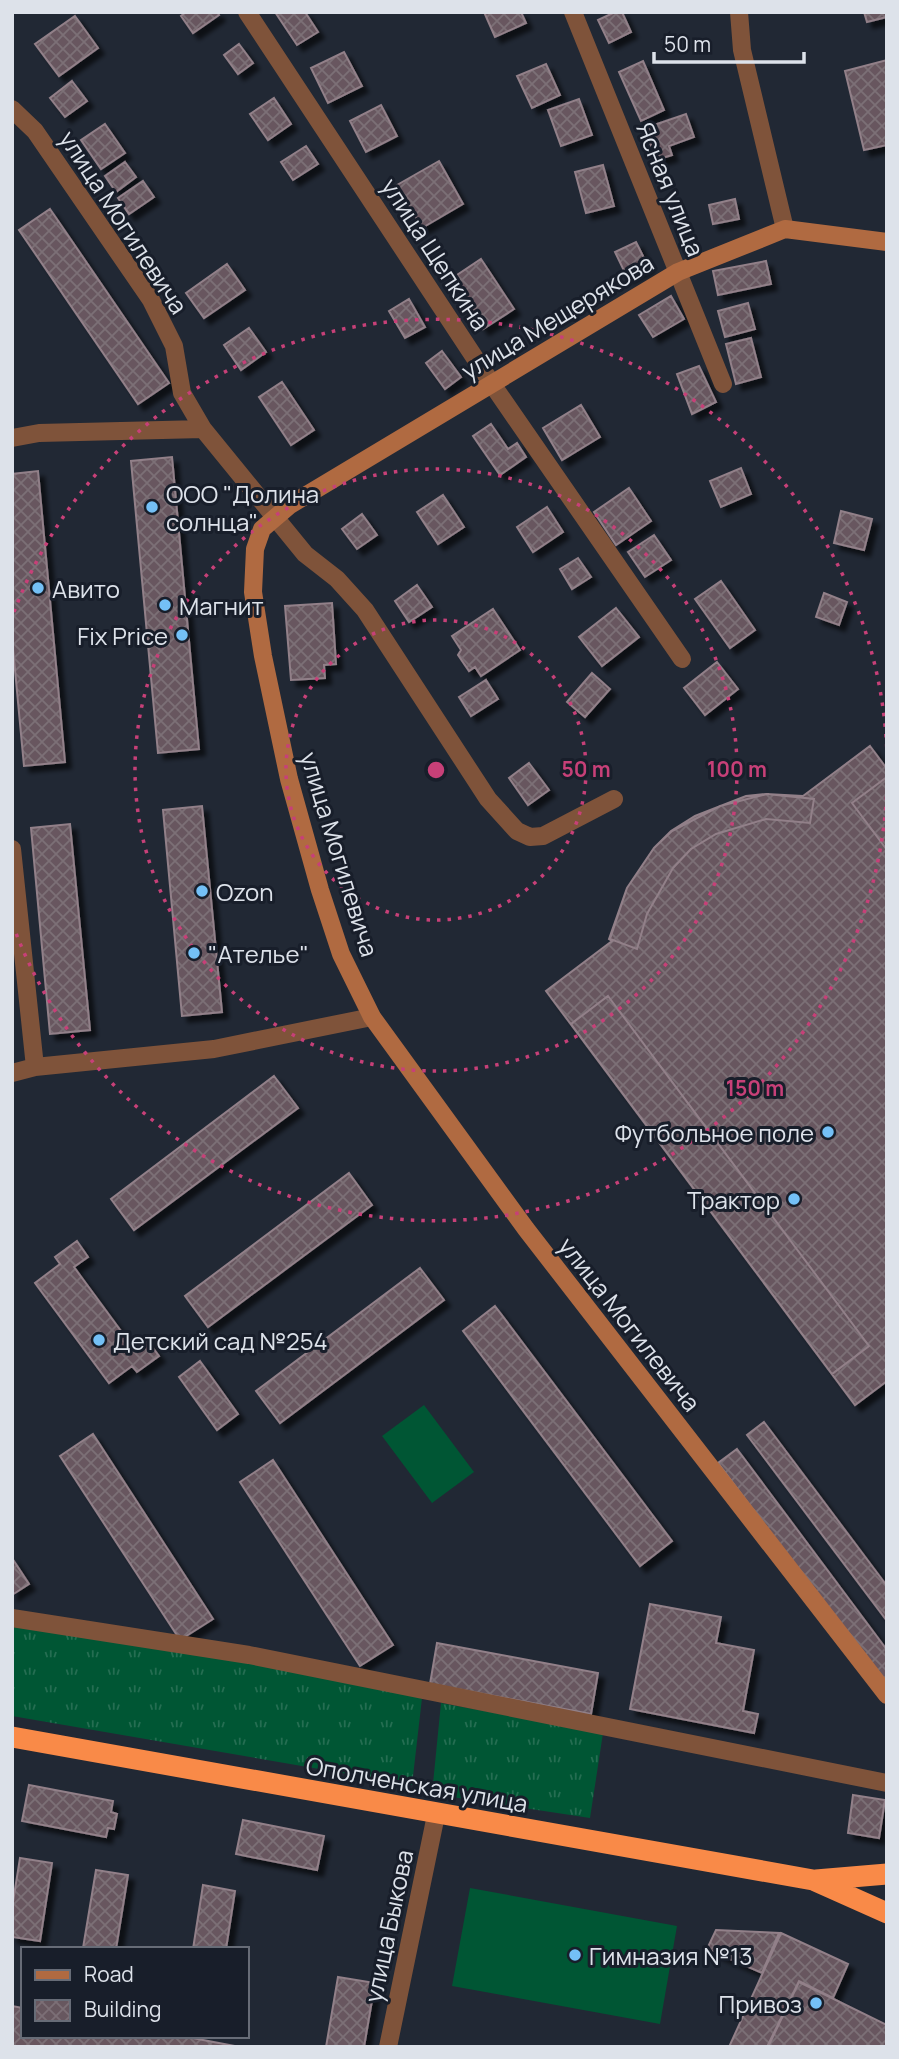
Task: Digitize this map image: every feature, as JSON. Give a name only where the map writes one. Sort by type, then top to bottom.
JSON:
[{"type":"highway","name":"Ополченская улица","points":[[12,1737],[436,1815],[813,1880],[887,1913]]},
{"type":"highway","name":"Ополченская улица","points":[[813,1880],[887,1874]]},
{"type":"street","name":"улица Щепкина","points":[[247,12],[492,384],[682,659]]},
{"type":"street","name":"Ясная улица","points":[[573,12],[723,384]]},
{"type":"street","points":[[739,12],[742,50],[785,229]]},
{"type":"street","name":"улица Могилевича","points":[[12,109],[35,131],[151,300],[174,346],[182,393],[203,429],[275,516],[262,529],[255,549],[253,592],[263,656],[289,779],[320,890],[341,954],[372,1017],[526,1229],[887,1695]]},
{"type":"street","name":"улица Мещерякова","points":[[275,516],[678,272],[785,229],[887,242]]},
{"type":"street","points":[[12,438],[39,433],[203,429]]},
{"type":"street","points":[[275,516],[305,554],[337,579],[365,610],[488,799],[517,831],[530,837],[543,836],[614,799]]},
{"type":"street","points":[[12,849],[35,1067]]},
{"type":"street","points":[[12,1073],[35,1067],[214,1049],[372,1017]]},
{"type":"street","points":[[12,1618],[249,1656],[887,1783]]},
{"type":"street","name":"улица Быкова","points":[[388,2047],[436,1815]]},
{"type":"green space","points":[[424,1405],[474,1472],[432,1503],[382,1436]]},
{"type":"green space","points":[[12,1624],[340,1678],[422,1698],[412,1785],[12,1716]]},
{"type":"green space","points":[[441,1703],[603,1733],[590,1818],[432,1794]]},
{"type":"green space","points":[[470,1888],[677,1926],[660,2024],[452,1986]]},
{"type":"building","points":[[186,12],[217,12],[219,15],[193,33],[181,16]]},
{"type":"building","points":[[275,12],[305,12],[318,32],[297,45]]},
{"type":"building","points":[[484,12],[521,12],[526,23],[495,37]]},
{"type":"building","points":[[615,12],[622,12],[631,32],[609,43],[598,20]]},
{"type":"building","points":[[864,12],[887,12],[887,17],[867,22]]},
{"type":"building","points":[[75,16],[98,48],[59,76],[35,44]]},
{"type":"building","points":[[239,44],[253,63],[238,74],[224,55]]},
{"type":"building","points":[[344,52],[362,86],[328,103],[311,68]]},
{"type":"building","points":[[887,60],[887,145],[864,150],[845,71]]},
{"type":"building","points":[[643,61],[664,110],[641,121],[619,72]]},
{"type":"building","points":[[546,64],[560,95],[532,108],[517,76]]},
{"type":"building","points":[[72,81],[87,101],[65,117],[50,98]]},
{"type":"building","points":[[274,98],[291,124],[268,140],[250,114]]},
{"type":"building","points":[[579,99],[592,135],[561,146],[548,110]]},
{"type":"building","points":[[381,105],[397,136],[366,152],[350,121]]},
{"type":"building","points":[[686,114],[694,137],[669,146],[672,155],[656,160],[645,128]]},
{"type":"building","points":[[105,124],[125,153],[101,169],[81,140]]},
{"type":"building","points":[[306,146],[318,164],[293,180],[281,162]]},
{"type":"building","points":[[439,161],[463,204],[422,228],[397,185]]},
{"type":"building","points":[[125,162],[136,177],[116,192],[105,176]]},
{"type":"building","points":[[603,165],[614,206],[586,213],[575,172]]},
{"type":"building","points":[[143,181],[154,197],[129,214],[118,198]]},
{"type":"building","points":[[735,199],[739,219],[713,224],[709,205]]},
{"type":"building","points":[[50,209],[169,383],[138,404],[19,230]]},
{"type":"building","points":[[636,242],[648,266],[627,277],[615,252]]},
{"type":"building","points":[[481,259],[514,309],[483,329],[451,279]]},
{"type":"building","points":[[766,261],[771,284],[718,295],[713,271]]},
{"type":"building","points":[[227,264],[245,290],[204,318],[186,293]]},
{"type":"building","points":[[671,296],[684,319],[653,337],[639,315]]},
{"type":"building","points":[[409,299],[425,327],[405,338],[389,311]]},
{"type":"building","points":[[748,303],[755,329],[725,337],[718,311]]},
{"type":"building","points":[[249,328],[266,352],[241,370],[224,345]]},
{"type":"building","points":[[751,338],[761,377],[736,384],[726,344]]},
{"type":"building","points":[[442,351],[461,377],[445,389],[426,363]]},
{"type":"building","points":[[699,366],[716,402],[692,414],[677,374]]},
{"type":"building","points":[[282,382],[314,430],[291,445],[259,397]]},
{"type":"building","points":[[581,405],[600,437],[562,460],[543,428]]},
{"type":"building","points":[[491,424],[508,449],[517,443],[526,457],[500,475],[473,436]]},
{"type":"building","name":"Магнит","points":[[172,457],[199,749],[158,753],[131,461]]},
{"type":"building","points":[[741,468],[751,494],[721,507],[710,481]]},
{"type":"building","points":[[38,471],[65,762],[24,766],[12,638],[12,474]]},
{"type":"building","points":[[629,488],[651,521],[616,545],[594,512]]},
{"type":"building","points":[[443,495],[464,527],[438,544],[417,512]]},
{"type":"building","points":[[547,507],[563,532],[533,552],[517,527]]},
{"type":"building","points":[[841,511],[872,519],[864,550],[834,543]]},
{"type":"building","points":[[362,514],[377,535],[357,549],[342,529]]},
{"type":"building","points":[[654,535],[671,560],[645,577],[628,552]]},
{"type":"building","points":[[578,558],[591,577],[572,589],[560,569]]},
{"type":"building","points":[[721,581],[755,630],[730,648],[695,599]]},
{"type":"building","points":[[417,585],[432,607],[409,622],[395,601]]},
{"type":"building","points":[[824,593],[847,602],[839,625],[816,617]]},
{"type":"building","points":[[332,603],[336,664],[324,665],[325,678],[291,680],[285,606]]},
{"type":"building","points":[[616,608],[639,637],[602,666],[579,637]]},
{"type":"building","points":[[493,609],[520,650],[481,676],[475,667],[469,671],[458,655],[461,650],[452,636]]},
{"type":"building","points":[[717,662],[738,689],[705,715],[684,688]]},
{"type":"building","points":[[592,673],[610,689],[585,717],[567,702]]},
{"type":"building","points":[[486,680],[498,699],[471,716],[459,697]]},
{"type":"building","name":"Трактор","points":[[870,746],[887,769],[887,1381],[855,1405],[546,991],[612,941],[609,939],[627,888],[654,848],[671,831],[695,816],[746,796],[803,796]]},
{"type":"building","points":[[529,763],[549,790],[528,805],[509,778]]},
{"type":"building","points":[[887,777],[887,850],[852,803]]},
{"type":"building","points":[[767,794],[814,799],[810,823],[766,819],[716,834],[691,849],[673,868],[647,914],[637,949],[610,939],[627,888],[654,848],[672,831],[720,806]]},
{"type":"building","points":[[202,806],[222,1012],[182,1016],[163,810]]},
{"type":"building","points":[[70,824],[90,1030],[50,1034],[31,828]]},
{"type":"building","points":[[608,996],[869,1346],[832,1374],[571,1024]]},
{"type":"building","points":[[274,1076],[298,1108],[134,1230],[111,1199]]},
{"type":"building","points":[[349,1173],[372,1205],[208,1327],[185,1296]]},
{"type":"building","points":[[77,1241],[88,1257],[74,1267],[135,1350],[147,1340],[159,1356],[137,1372],[132,1366],[109,1383],[35,1283],[60,1264],[55,1257]]},
{"type":"building","points":[[420,1268],[444,1300],[280,1423],[256,1391]]},
{"type":"building","points":[[495,1306],[672,1541],[640,1566],[463,1331]]},
{"type":"building","points":[[200,1361],[238,1414],[217,1430],[179,1377]]},
{"type":"building","points":[[764,1422],[887,1586],[887,1621],[747,1435]]},
{"type":"building","points":[[93,1434],[213,1619],[180,1640],[60,1456]]},
{"type":"building","points":[[737,1449],[887,1650],[887,1687],[718,1463]]},
{"type":"building","points":[[273,1460],[393,1645],[360,1666],[240,1482]]},
{"type":"building","points":[[12,1558],[29,1584],[12,1595]]},
{"type":"building","points":[[650,1604],[721,1617],[716,1643],[754,1650],[743,1711],[758,1714],[754,1733],[630,1709]]},
{"type":"building","points":[[437,1643],[598,1673],[591,1714],[430,1684]]},
{"type":"building","points":[[29,1785],[113,1801],[111,1812],[117,1814],[114,1829],[108,1828],[106,1837],[22,1821]]},
{"type":"building","points":[[853,1795],[885,1800],[879,1838],[848,1833]]},
{"type":"building","points":[[243,1820],[324,1836],[317,1870],[236,1854]]},
{"type":"building","points":[[20,1858],[52,1863],[40,1941],[12,1937],[12,1908]]},
{"type":"building","points":[[96,1870],[128,1875],[116,1947],[83,1947]]},
{"type":"building","points":[[203,1885],[235,1891],[226,1947],[193,1947]]},
{"type":"building","points":[[716,1930],[779,1933],[762,1973],[707,1949]]},
{"type":"building","points":[[781,1933],[848,1964],[833,1998],[799,1981],[767,2047],[729,2047]]},
{"type":"building","points":[[338,1977],[375,1983],[364,2047],[326,2047]]},
{"type":"building","name":"Привоз","points":[[799,1982],[887,2025],[887,2047],[768,2047]]},
{"type":"building","points":[[12,2006],[21,2008],[21,2038],[193,2038],[240,2047],[12,2047]]},
{"type":"place","name":"ООО \"Долина солнца\"","points":[[152,507]]},
{"type":"place","name":"Авито","points":[[38,588]]},
{"type":"place","name":"Магнит","points":[[165,605]]},
{"type":"place","name":"Fix Price","points":[[182,635]]},
{"type":"place","name":"Ozon","points":[[202,891]]},
{"type":"place","name":"\"Ателье\"","points":[[194,953]]},
{"type":"place","name":"Футбольное поле","points":[[828,1132]]},
{"type":"place","name":"Трактор","points":[[794,1199]]},
{"type":"place","name":"Детский сад №254","points":[[99,1340]]},
{"type":"place","name":"Гимназия №13","points":[[575,1955]]},
{"type":"place","name":"Привоз","points":[[816,2003]]}]
